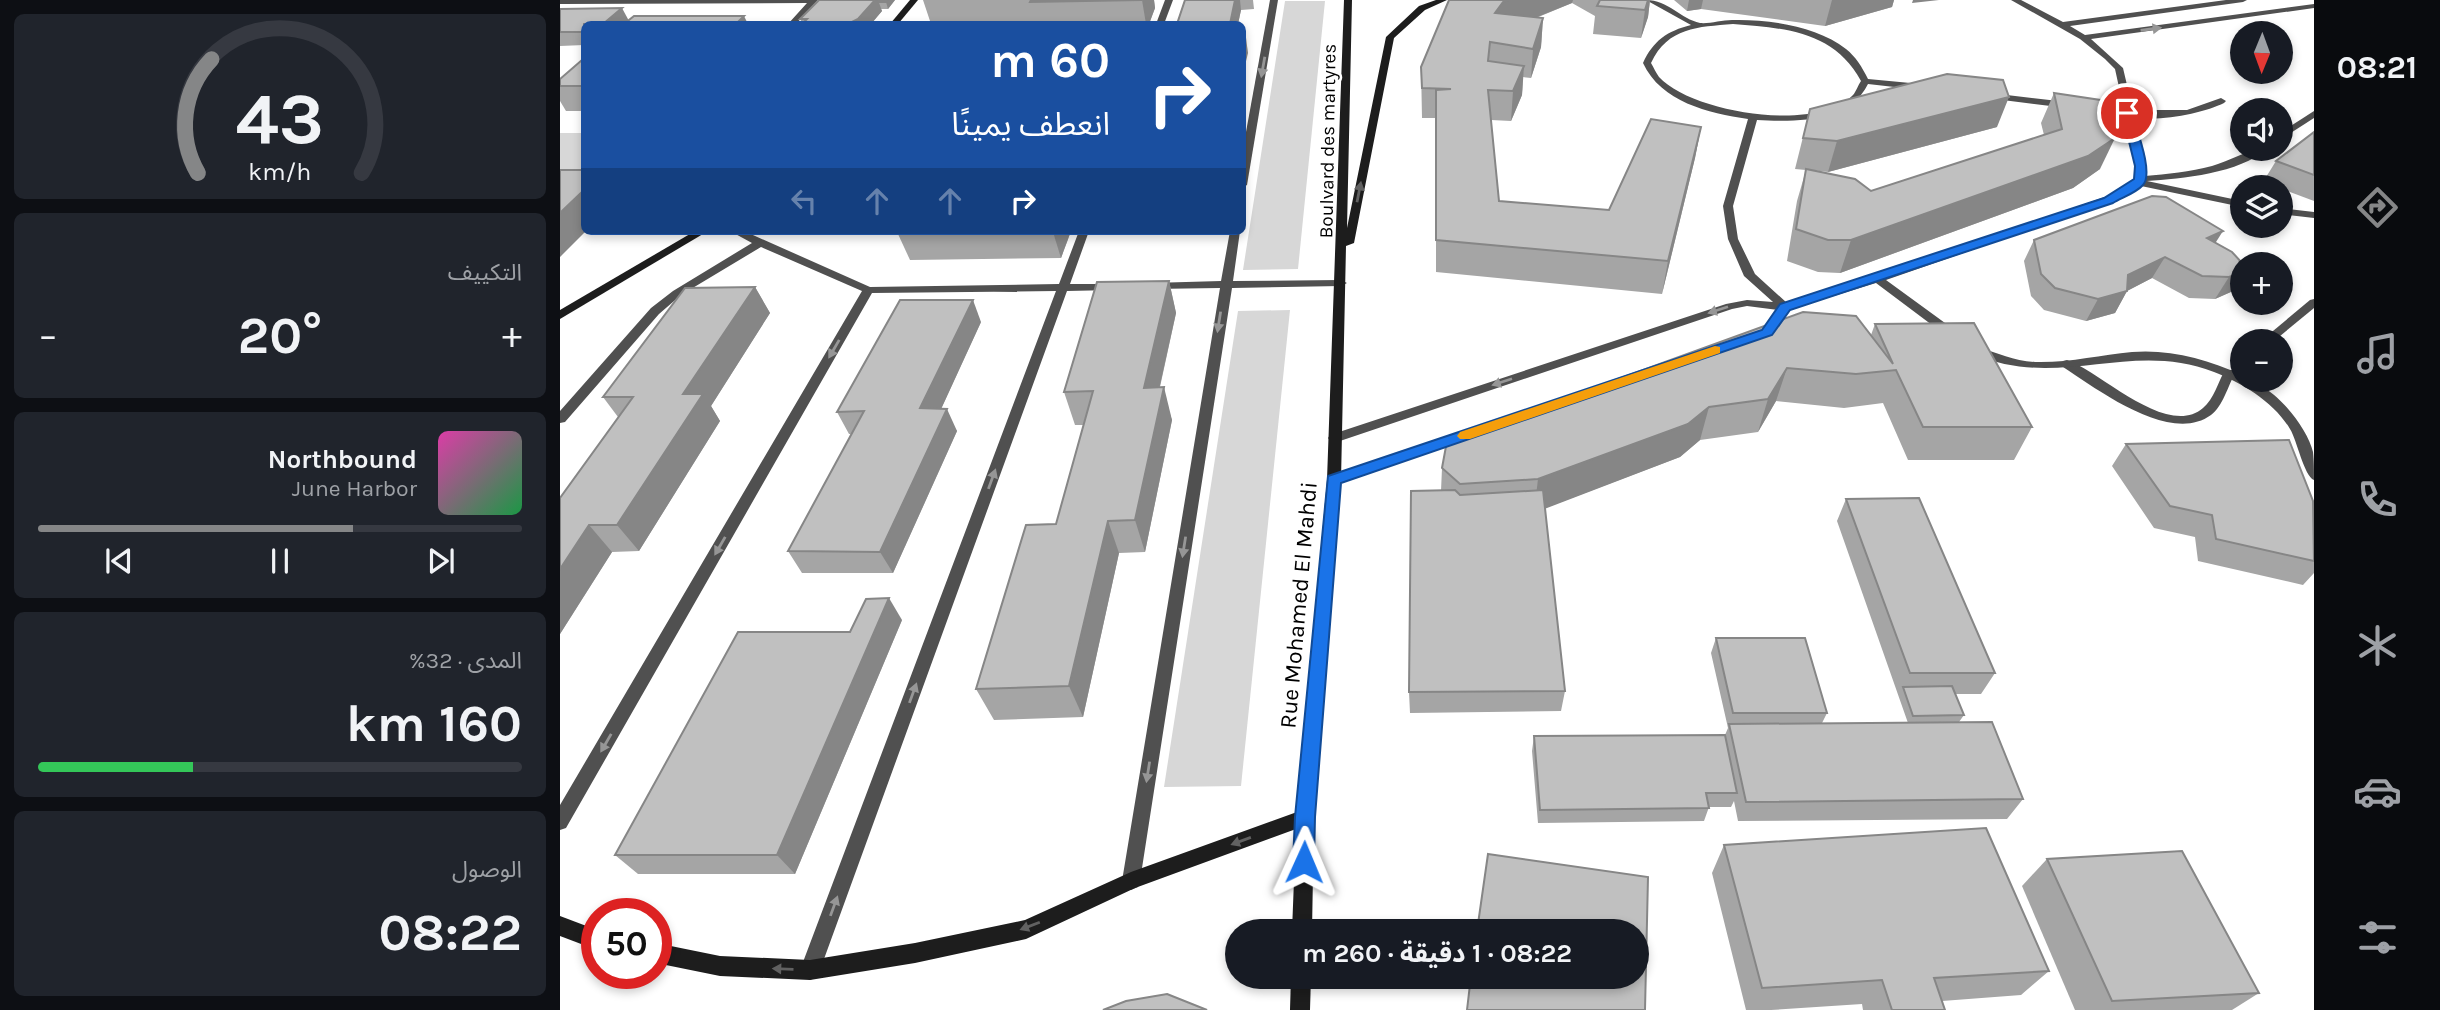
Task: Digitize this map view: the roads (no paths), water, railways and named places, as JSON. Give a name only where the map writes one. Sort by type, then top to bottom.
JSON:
[{"type":"main road","points":[[896,21],[914,0]]},
{"type":"main road","name":"Boulvard des martyres","points":[[1341,282],[1348,0]]},
{"type":"main road","points":[[1341,282],[1390,37],[1422,8],[1443,0]]},
{"type":"main road","points":[[560,315],[696,235]]},
{"type":"main road","name":"Rue Mohamed El Mahdi","points":[[1302,919],[1305,817],[1334,480],[1341,282]]},
{"type":"main road","points":[[672,956],[720,966],[810,970],[1026,929],[1131,881],[1305,817]]},
{"type":"main road","points":[[560,926],[581,934]]},
{"type":"main road","points":[[1300,1010],[1301,989]]},
{"type":"street","points":[[1161,21],[1169,0]]},
{"type":"street","points":[[1246,163],[1275,0]]},
{"type":"street","points":[[1650,0],[1698,25]]},
{"type":"street","points":[[2015,0],[2084,38],[2108,55],[2119,68],[2141,166],[2139,181]]},
{"type":"street","points":[[2060,25],[2243,0]]},
{"type":"street","points":[[560,2],[814,1]]},
{"type":"street","points":[[795,21],[814,1]]},
{"type":"street","points":[[2084,38],[2314,6]]},
{"type":"street","points":[[1733,22],[1771,24],[1807,33],[1838,46],[1858,62],[1865,81],[1856,98],[1832,111],[1796,118],[1754,117],[1701,106],[1678,97],[1656,80],[1647,63],[1653,46],[1670,33],[1698,25],[1733,22]]},
{"type":"street","points":[[1865,81],[1934,89]]},
{"type":"street","points":[[1975,94],[2127,113],[2176,115],[2202,110],[2221,101]]},
{"type":"street","points":[[2293,128],[2314,114]]},
{"type":"street","points":[[1754,117],[1728,206],[1733,239],[1750,276],[1785,307]]},
{"type":"street","points":[[1335,438],[1730,306],[1747,303],[1785,307],[1878,279],[2108,200],[2139,181],[2188,176],[2233,161]]},
{"type":"street","points":[[2139,181],[2230,201]]},
{"type":"street","points":[[2293,213],[2314,215]]},
{"type":"street","points":[[744,235],[868,290],[1131,286]]},
{"type":"street","points":[[810,970],[1083,235]]},
{"type":"street","points":[[1131,881],[1233,235]]},
{"type":"street","points":[[560,419],[655,311],[677,293],[761,242]]},
{"type":"street","points":[[1878,279],[1987,356],[2027,366],[2138,356],[2170,358],[2229,373],[2259,392],[2289,418],[2306,450],[2314,475]]},
{"type":"street","points":[[1144,286],[1341,282]]},
{"type":"street","points":[[560,822],[868,290]]},
{"type":"street","points":[[2281,329],[2314,302]]},
{"type":"street","points":[[1775,325],[1785,307]]},
{"type":"street","points":[[2067,364],[2141,409],[2174,419],[2189,419],[2209,410],[2229,373]]},
{"type":"street","points":[[1334,480],[1478,431]]}]
